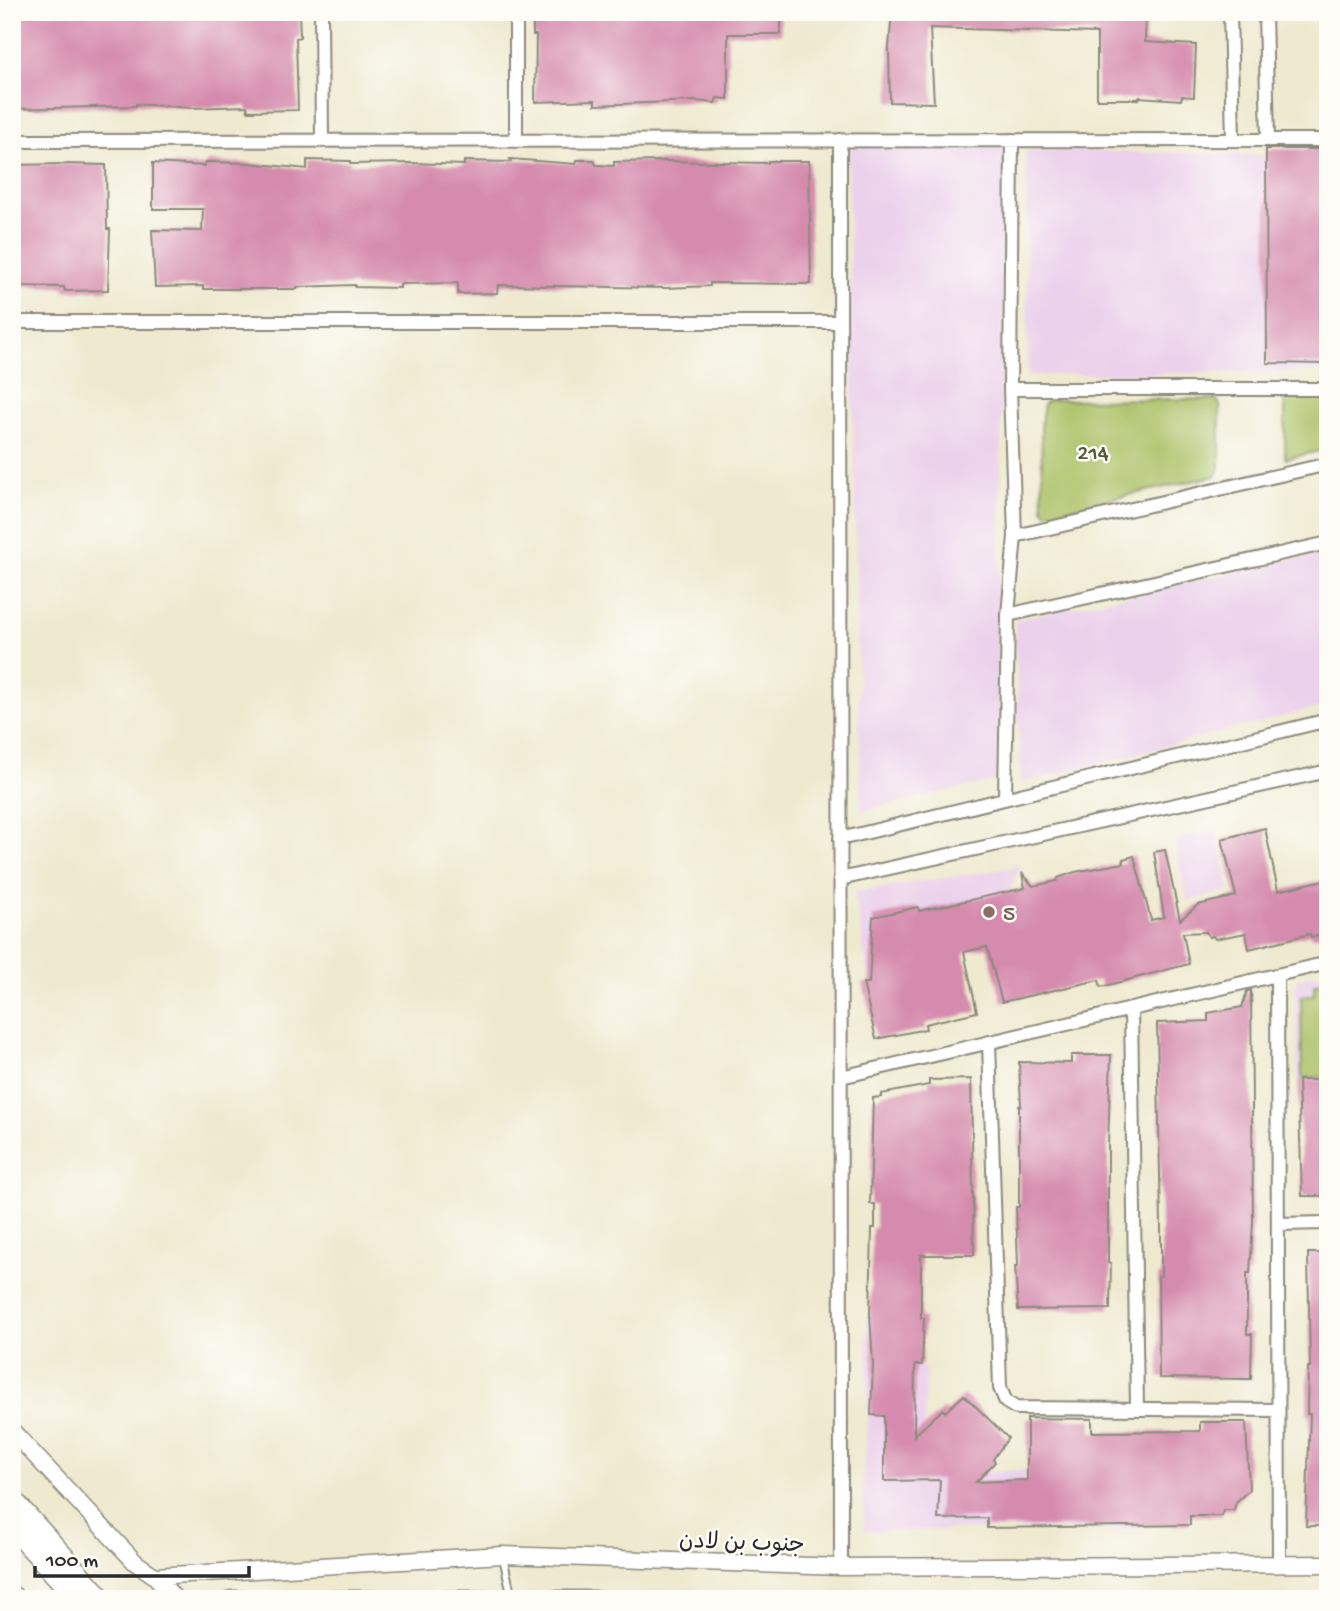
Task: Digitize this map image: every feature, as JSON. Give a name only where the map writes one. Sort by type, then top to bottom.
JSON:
[{"type":"highway","points":[[12,1500],[101,1599]]},
{"type":"highway","points":[[12,1526],[78,1599]]},
{"type":"street","points":[[321,12],[322,141]]},
{"type":"street","points":[[516,12],[516,141]]},
{"type":"street","points":[[1230,12],[1233,140]]},
{"type":"street","points":[[1265,12],[1268,140]]},
{"type":"street","points":[[12,141],[1328,140]]},
{"type":"street","points":[[840,141],[841,1567]]},
{"type":"street","points":[[1005,799],[1008,615],[1015,536],[1010,389],[1013,141]]},
{"type":"street","points":[[12,322],[840,321]]},
{"type":"street","points":[[1010,389],[1328,389]]},
{"type":"street","points":[[1015,536],[1328,464]]},
{"type":"street","points":[[1008,615],[1328,543]]},
{"type":"street","points":[[840,839],[1328,720]]},
{"type":"street","points":[[841,879],[1328,771]]},
{"type":"street","points":[[841,1077],[1328,963]]},
{"type":"street","points":[[1277,975],[1279,1564]]},
{"type":"street","points":[[1131,1009],[1137,1409]]},
{"type":"street","points":[[989,1042],[1000,1388],[1006,1402],[1016,1408],[1278,1410]]},
{"type":"street","points":[[1278,1224],[1328,1223]]},
{"type":"street","points":[[12,1431],[136,1563],[155,1576],[175,1599]]},
{"type":"street","name":"جنوب بن لادن","points":[[155,1576],[502,1555],[841,1567],[1328,1564]]},
{"type":"street","points":[[232,1598],[596,1599]]},
{"type":"lane","points":[[502,1555],[512,1599]]},
{"type":"shaded area","points":[[1005,146],[997,780],[861,811],[848,147]]},
{"type":"shaded area","points":[[1026,150],[1328,156],[1328,371],[1028,375]]},
{"type":"shaded area","points":[[1328,552],[1328,705],[1021,783],[1015,620]]},
{"type":"shaded area","points":[[1216,829],[1230,890],[1188,901],[1174,840]]},
{"type":"shaded area","points":[[1021,866],[984,949],[867,971],[855,892]]},
{"type":"shaded area","points":[[1328,972],[1328,1080],[1298,1080],[1296,979]]},
{"type":"shaded area","points":[[867,1313],[926,1371],[923,1475],[1088,1467],[1143,1530],[864,1531],[863,1478],[868,1418]]},
{"type":"green space","points":[[1285,398],[1328,398],[1328,449],[1285,459]]},
{"type":"green space","name":"214","points":[[1216,399],[1220,405],[1220,467],[1215,476],[1047,513],[1043,508],[1041,424],[1044,403],[1050,400]]},
{"type":"green space","points":[[1328,980],[1328,1077],[1302,1078],[1301,996],[1314,995],[1314,984]]},
{"type":"building","points":[[12,12],[299,12],[300,37],[296,38],[298,110],[248,111],[247,106],[192,108],[136,104],[12,109]]},
{"type":"building","points":[[533,12],[781,12],[781,34],[728,34],[728,99],[717,98],[715,103],[696,101],[595,105],[595,100],[535,102],[536,35],[533,35]]},
{"type":"building","points":[[892,12],[1146,12],[1145,42],[1196,45],[1194,97],[1182,96],[1181,100],[1139,97],[1097,99],[1097,33],[930,28],[934,103],[890,102],[889,47]]},
{"type":"building","points":[[1266,149],[1328,149],[1328,364],[1267,363]]},
{"type":"building","points":[[510,159],[576,164],[577,160],[594,160],[596,165],[614,166],[614,162],[809,161],[811,284],[710,283],[710,286],[666,288],[498,285],[497,293],[458,294],[458,283],[400,284],[400,288],[355,285],[297,289],[155,287],[152,230],[202,231],[203,209],[153,209],[153,163],[205,166],[205,162],[249,163],[307,169],[307,160],[350,161],[350,164],[464,165],[464,161],[511,162]]},
{"type":"building","points":[[14,165],[106,165],[107,229],[110,229],[108,290],[65,291],[64,287],[12,286]]},
{"type":"building","points":[[1265,828],[1278,891],[1328,879],[1328,934],[1311,937],[1310,934],[1249,949],[1246,933],[1215,939],[1213,936],[1209,937],[1206,932],[1183,933],[1189,964],[1101,987],[1099,980],[1002,1002],[987,947],[964,952],[977,1012],[925,1024],[926,1029],[876,1039],[863,983],[869,983],[873,917],[918,907],[919,911],[1025,888],[1022,873],[1033,886],[1057,881],[1058,878],[1075,872],[1124,863],[1123,859],[1134,856],[1151,920],[1164,917],[1154,852],[1165,850],[1180,920],[1198,905],[1236,896],[1222,839]]},
{"type":"building","points":[[1251,990],[1253,1222],[1250,1273],[1247,1273],[1247,1334],[1252,1334],[1251,1379],[1159,1378],[1158,1276],[1161,1276],[1161,1226],[1157,1023],[1208,1021],[1208,1013],[1242,1007],[1247,991]]},
{"type":"building","points":[[1071,1055],[1111,1055],[1108,1146],[1110,1309],[1018,1310],[1015,1266],[1018,1266],[1016,1207],[1019,1207],[1019,1062],[1071,1063]]},
{"type":"building","points":[[971,1079],[974,1255],[921,1255],[921,1318],[924,1318],[922,1365],[915,1365],[914,1436],[943,1409],[945,1412],[964,1395],[1008,1438],[993,1459],[995,1462],[976,1482],[1027,1480],[1027,1418],[1092,1419],[1092,1432],[1200,1431],[1200,1422],[1246,1422],[1249,1490],[1236,1502],[1234,1510],[1223,1510],[1222,1516],[1190,1516],[1190,1525],[987,1528],[987,1518],[938,1519],[940,1480],[884,1481],[884,1416],[871,1415],[873,1364],[870,1315],[872,1228],[875,1228],[875,1204],[870,1204],[873,1098],[929,1085],[929,1080]]},
{"type":"building","points":[[1298,1080],[1328,1080],[1328,1196],[1302,1196]]},
{"type":"building","points":[[1308,1253],[1328,1253],[1328,1526],[1306,1526],[1310,1414],[1307,1414],[1310,1367]]},
{"type":"place","name":"5","points":[[989,912]]}]
